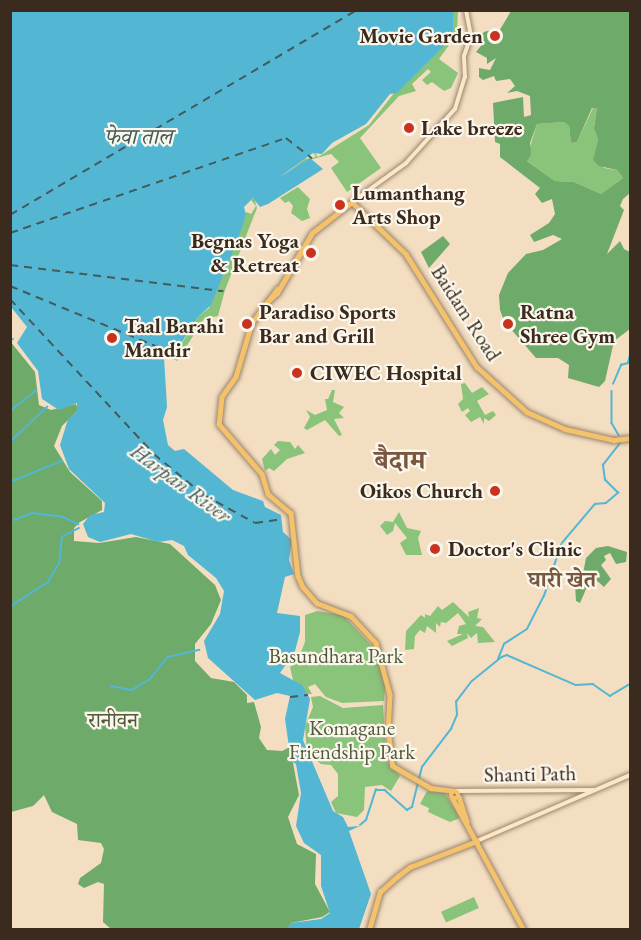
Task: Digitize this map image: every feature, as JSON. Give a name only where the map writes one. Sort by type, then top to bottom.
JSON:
[{"type":"main road","points":[[457,793],[421,784],[392,765],[388,728],[390,695],[374,640],[347,613],[318,604],[303,587],[298,576],[291,513],[268,494],[262,474],[219,424],[222,397],[236,377],[254,319],[278,288],[301,251],[323,222],[353,203],[406,163],[454,109],[465,77],[464,56],[471,36],[466,10]]},
{"type":"main road","name":"Baidam Road","points":[[353,203],[408,252],[478,363],[529,410],[566,427],[614,438],[630,436]]},
{"type":"main road","points":[[369,930],[380,892],[410,867],[477,841],[630,775]]},
{"type":"main road","points":[[441,789],[452,797],[524,930]]},
{"type":"main road","name":"Shanti Path","points":[[457,793],[466,790],[594,790]]},
{"type":"main road","points":[[452,797],[457,793]]},
{"type":"main road","points":[[457,793],[468,825]]},
{"type":"green space","points":[[453,11],[458,11],[457,34],[439,59],[458,73],[451,88],[444,91],[432,82],[427,85],[422,80],[431,72],[428,69],[412,84],[416,91],[399,96],[360,138],[381,168],[347,192],[331,168],[339,162],[331,154],[313,159],[255,201],[257,208],[225,290],[218,316],[204,319],[177,361],[165,354],[171,343],[179,348],[198,317],[209,308],[246,212],[251,214],[256,206],[251,200],[305,159],[316,157],[309,146],[318,157],[369,125],[453,18]]},
{"type":"green space","points":[[511,11],[630,11],[630,193],[623,199],[620,206],[624,210],[607,254],[620,241],[624,249],[630,252],[630,329],[614,341],[605,381],[599,387],[568,378],[569,365],[558,358],[536,358],[504,321],[500,310],[499,295],[508,273],[526,254],[543,250],[562,239],[553,235],[534,242],[530,235],[549,223],[555,214],[552,199],[542,203],[535,194],[540,188],[500,157],[500,144],[495,142],[493,103],[523,97],[524,117],[531,115],[530,96],[517,91],[507,93],[515,86],[510,79],[496,81],[494,76],[483,80],[479,77],[479,68],[490,70],[496,58],[487,64],[487,58],[476,52],[484,42],[473,44],[484,32],[491,30],[498,33]],"holes":[[[592,108],[597,108],[594,128],[598,139],[593,160],[599,166],[617,170],[623,178],[601,194],[574,182],[555,181],[527,161],[531,155],[530,143],[537,124],[564,122],[569,126],[571,143],[577,142]]]},
{"type":"green space","points":[[593,108],[597,108],[594,127],[598,139],[594,156],[604,168],[617,170],[623,178],[601,194],[574,182],[555,181],[526,160],[537,124],[564,122],[569,126],[571,143],[577,142]]},
{"type":"green space","points":[[298,187],[310,199],[307,209],[310,218],[302,221],[291,213],[293,206],[289,201],[285,203],[280,198]]},
{"type":"green space","points":[[443,236],[450,244],[429,268],[421,252]]},
{"type":"green space","name":"रानीवन","points":[[10,341],[35,372],[39,405],[51,410],[76,404],[78,410],[62,426],[54,446],[70,472],[102,501],[102,510],[80,522],[74,528],[74,541],[99,543],[136,537],[170,544],[215,585],[221,600],[211,624],[195,644],[195,661],[211,678],[234,682],[247,695],[247,703],[254,702],[261,727],[259,738],[267,750],[282,751],[290,747],[299,795],[288,817],[297,844],[316,854],[315,884],[330,912],[322,917],[291,923],[288,929],[111,929],[103,922],[104,884],[98,882],[84,888],[78,884],[80,878],[101,863],[104,849],[101,843],[78,840],[77,824],[52,812],[44,795],[33,806],[11,812]]},
{"type":"green space","points":[[465,383],[472,393],[482,387],[489,394],[477,401],[485,415],[493,411],[496,415],[489,421],[484,418],[484,424],[480,417],[471,422],[465,415],[470,411],[468,408],[462,412],[458,404],[463,399],[461,384]]},
{"type":"green space","points":[[332,390],[335,390],[333,402],[344,407],[339,413],[344,418],[334,419],[342,435],[339,436],[325,420],[307,430],[304,428],[310,417],[306,410],[315,415],[327,410],[325,399],[328,399]]},
{"type":"green space","points":[[278,441],[290,442],[295,449],[298,445],[305,453],[287,459],[274,471],[269,468],[265,471],[262,459],[271,449],[275,455],[280,450],[274,445]]},
{"type":"green space","points":[[399,512],[407,528],[421,531],[418,538],[422,555],[406,555],[400,543],[407,538],[395,523],[393,531],[387,535],[380,526],[385,521],[393,522]]},
{"type":"green space","points":[[608,546],[627,552],[626,562],[616,564],[610,553],[604,556],[606,560],[601,565],[611,579],[604,587],[595,579],[590,580],[580,603],[576,601],[575,584],[582,579],[586,558],[596,548]]},
{"type":"green space","points":[[453,602],[469,617],[468,612],[479,608],[477,618],[482,619],[475,626],[483,627],[495,642],[478,643],[477,633],[471,638],[467,633],[468,638],[452,646],[447,641],[463,634],[457,634],[459,626],[466,624],[458,613],[446,623],[441,622],[440,627],[436,623],[436,633],[427,626],[425,633],[420,630],[415,636],[414,649],[405,650],[406,631],[421,615],[425,618],[425,614],[430,616],[438,606],[442,610]]},
{"type":"green space","name":"Basundhara Park","points":[[317,611],[343,615],[372,646],[386,681],[384,701],[342,703],[326,697],[315,684],[308,687],[312,694],[307,694],[293,680],[290,667],[297,662],[305,642],[305,615]]},
{"type":"green space","name":"Komagane Friendship Park","points":[[320,696],[343,708],[383,705],[386,760],[400,776],[391,791],[382,785],[365,787],[364,810],[357,817],[336,813],[331,802],[338,796],[338,774],[331,765],[321,764],[307,753],[305,726],[313,707],[311,697]]},
{"type":"green space","points":[[427,791],[445,793],[460,818],[450,822],[428,812],[429,808],[420,804]]},
{"type":"green space","points":[[474,897],[479,908],[446,923],[441,912]]},
{"type":"water","name":"फेवा ताल","points":[[10,11],[453,11],[453,30],[447,43],[397,93],[390,94],[366,124],[332,143],[322,154],[313,153],[280,177],[310,158],[323,169],[268,204],[260,207],[253,198],[244,207],[246,215],[239,236],[211,305],[198,317],[178,348],[171,344],[164,358],[167,407],[163,420],[168,445],[175,451],[184,449],[233,490],[263,501],[265,507],[281,515],[283,532],[292,540],[289,560],[294,574],[285,577],[277,613],[300,616],[300,632],[295,651],[280,673],[302,685],[310,699],[303,740],[333,811],[343,817],[348,827],[360,826],[349,831],[371,894],[359,929],[288,929],[291,923],[321,919],[330,913],[321,886],[321,855],[304,843],[296,826],[301,793],[296,764],[291,761],[285,719],[290,696],[277,693],[255,700],[208,658],[204,641],[220,614],[224,591],[216,578],[188,555],[184,546],[172,540],[158,542],[131,534],[100,542],[88,537],[83,524],[90,515],[104,512],[105,503],[69,469],[60,445],[68,419],[77,411],[77,403],[59,410],[42,399],[38,371],[17,343],[27,327],[11,307]]},
{"type":"waterway","points":[[613,384],[621,365],[628,363],[630,355]]},
{"type":"waterway","points":[[10,411],[36,391]]},
{"type":"waterway","points":[[612,391],[612,423],[619,435]]},
{"type":"waterway","points":[[10,442],[47,407]]},
{"type":"waterway","points":[[562,543],[595,504],[606,503],[618,493],[605,480],[603,465],[620,443]]},
{"type":"waterway","points":[[10,482],[62,461]]},
{"type":"waterway","points":[[14,520],[32,513],[63,517],[78,524]]},
{"type":"waterway","points":[[11,606],[48,582],[59,564],[62,537],[79,528]]},
{"type":"waterway","points":[[498,659],[504,644],[527,629],[544,596],[561,545]]},
{"type":"waterway","points":[[111,686],[132,690],[150,679],[168,657],[199,650]]},
{"type":"waterway","points":[[360,825],[366,820],[376,790],[385,790],[407,810],[412,807],[422,767],[451,729],[457,715],[456,702],[472,681],[502,657],[507,655],[576,685],[593,684],[610,696],[630,684]]},
{"type":"ferry route","points":[[10,215],[357,10]]},
{"type":"ferry route","points":[[10,233],[286,138],[312,158]]},
{"type":"ferry route","points":[[10,265],[223,291]]},
{"type":"ferry route","points":[[10,286],[168,351]]},
{"type":"ferry route","points":[[10,299],[154,454],[204,495],[255,523],[282,519]]},
{"type":"ferry route","points":[[290,697],[308,695]]},
{"type":"place","name":"Movie Garden","points":[[495,36]]},
{"type":"place","name":"Lake breeze","points":[[409,128]]},
{"type":"place","name":"Lumanthang Arts Shop","points":[[340,205]]},
{"type":"place","name":"Begnas Yoga & Retreat","points":[[311,253]]},
{"type":"place","name":"Paradiso Sports Bar and Grill","points":[[247,324]]},
{"type":"place","name":"Ratna Shree Gym","points":[[508,324]]},
{"type":"place","name":"Taal Barahi Mandir","points":[[112,338]]},
{"type":"place","name":"CIWEC Hospital","points":[[297,373]]},
{"type":"place","name":"Oikos Church","points":[[495,491]]},
{"type":"place","name":"Doctor's Clinic","points":[[435,549]]},
{"type":"district","name":"बैदाम","points":[[400,460]]},
{"type":"district","name":"घारी खेत","points":[[562,580]]},
{"type":"water label","name":"Harpan River","points":[[181,483]]}]
